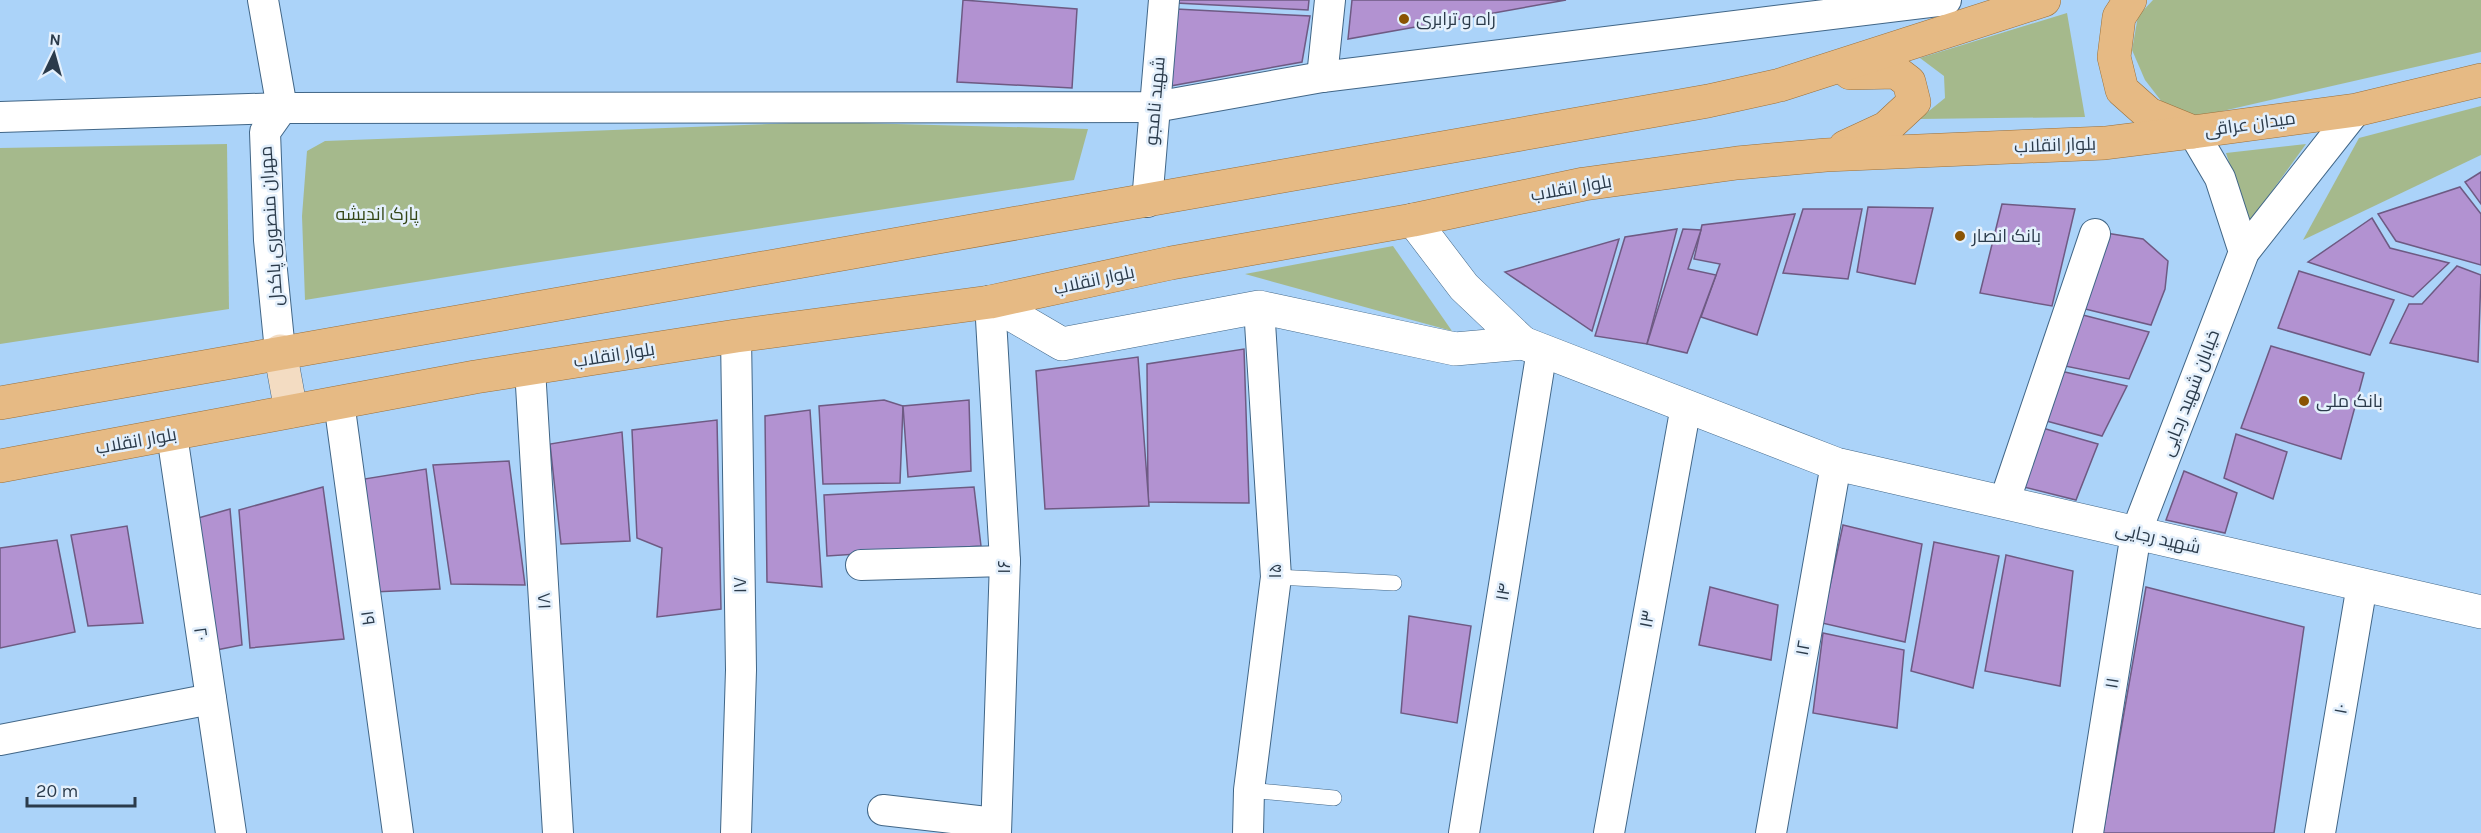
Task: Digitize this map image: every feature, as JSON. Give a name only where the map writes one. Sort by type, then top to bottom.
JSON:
[{"type":"main road","points":[[1780,85],[2044,0]]},
{"type":"main road","name":"میدان عراقی","points":[[2130,0],[2119,16],[2114,57],[2122,90],[2149,114],[2193,132],[2356,110],[2481,80]]},
{"type":"main road","points":[[0,402],[280,351],[1147,202],[1862,71],[1896,72],[1909,81],[1914,102],[1902,115],[1886,128],[1826,155]]},
{"type":"main road","name":"بلوار انقلاب","points":[[0,466],[475,377],[736,336],[990,302],[1171,263],[1413,220],[1584,184],[1737,163],[1826,155],[2105,143],[2193,132]]},
{"type":"main road","points":[[280,351],[291,411]]},
{"type":"street","points":[[263,0],[282,108]]},
{"type":"street","name":"شهید نامجو","points":[[1147,202],[1164,0]]},
{"type":"street","points":[[1322,77],[1330,0]]},
{"type":"street","points":[[0,117],[282,108],[1155,107],[1322,77],[1946,0]]},
{"type":"street","name":"مهران منصوری پاکدل","points":[[280,351],[269,240],[265,132],[282,108]]},
{"type":"street","name":"خیابان شهید رجایی","points":[[2136,533],[2244,252],[2356,110]]},
{"type":"street","points":[[2193,132],[2220,178],[2244,252]]},
{"type":"street","points":[[1413,220],[1464,287],[1533,346]]},
{"type":"street","points":[[2004,503],[2094,234]]},
{"type":"street","points":[[990,302],[1062,344],[1259,307],[1455,350],[1533,346]]},
{"type":"street","name":"۱۶","points":[[990,302],[1005,561],[995,828]]},
{"type":"street","name":"۱۵","points":[[1248,833],[1249,790],[1276,577],[1259,307]]},
{"type":"street","name":"۱۷","points":[[736,336],[741,670],[736,833]]},
{"type":"street","name":"شهید رجایی","points":[[1533,346],[1836,464],[2481,612]]},
{"type":"street","name":"۱۴","points":[[1464,833],[1533,346]]},
{"type":"street","name":"۱۸","points":[[530,369],[558,833]]},
{"type":"street","name":"۱۹","points":[[339,402],[398,833]]},
{"type":"street","name":"۱۳","points":[[1609,833],[1686,406]]},
{"type":"street","name":"۲۰","points":[[172,435],[231,833]]},
{"type":"street","name":"۱۲","points":[[1771,833],[1836,464]]},
{"type":"street","name":"۱۱","points":[[2088,833],[2136,533]]},
{"type":"street","points":[[861,565],[1005,561]]},
{"type":"street","name":"۱۰","points":[[2320,833],[2362,585]]},
{"type":"street","points":[[0,740],[211,699]]},
{"type":"street","points":[[883,810],[995,828]]},
{"type":"lane","points":[[1276,577],[1394,584]]},
{"type":"lane","points":[[1249,790],[1334,798]]},
{"type":"green space","points":[[2153,0],[2481,0],[2481,52],[2192,118],[2162,102],[2145,80],[2132,50],[2138,16]]},
{"type":"green space","points":[[2067,13],[2085,117],[1919,119],[1945,98],[1944,76],[1920,58]]},
{"type":"green space","points":[[2481,106],[2481,155],[2303,240],[2359,138]]},
{"type":"green space","name":"پارک اندیشه","points":[[821,122],[1088,129],[1074,180],[305,300],[302,216],[307,151],[325,141]]},
{"type":"green space","points":[[227,144],[229,309],[0,344],[0,148]]},
{"type":"green space","points":[[2306,144],[2249,223],[2226,153]]},
{"type":"green space","points":[[1393,246],[1452,331],[1245,274]]},
{"type":"building","points":[[963,0],[1077,9],[1072,88],[957,82]]},
{"type":"building","points":[[1176,0],[1309,0],[1308,10],[1176,3]]},
{"type":"building","name":"راه و ترابری","points":[[1352,0],[1566,0],[1348,39]]},
{"type":"building","points":[[1176,9],[1310,16],[1302,62],[1165,87]]},
{"type":"building","points":[[2481,172],[2481,204],[2465,182]]},
{"type":"building","points":[[2460,187],[2481,214],[2481,265],[2396,241],[2378,214]]},
{"type":"building","points":[[2002,204],[2075,209],[2052,306],[1980,293]]},
{"type":"building","points":[[1868,207],[1933,208],[1915,284],[1857,272]]},
{"type":"building","points":[[1803,209],[1862,209],[1848,279],[1783,273]]},
{"type":"building","points":[[1795,214],[1757,335],[1701,317],[1720,264],[1694,259],[1702,225]]},
{"type":"building","points":[[2372,218],[2390,248],[2449,263],[2413,297],[2308,262]]},
{"type":"building","points":[[1677,229],[1647,344],[1595,336],[1625,237]]},
{"type":"building","points":[[1683,229],[1701,230],[1688,269],[1716,275],[1687,353],[1647,344]]},
{"type":"building","points":[[2106,233],[2143,239],[2168,261],[2165,289],[2151,325],[2081,308]]},
{"type":"building","points":[[1619,239],[1592,331],[1505,272]]},
{"type":"building","points":[[2457,266],[2481,275],[2478,362],[2390,343],[2409,304],[2422,304]]},
{"type":"building","points":[[2299,271],[2394,300],[2370,355],[2278,328]]},
{"type":"building","points":[[2079,314],[2149,332],[2129,379],[2060,365]]},
{"type":"building","name":"بانک ملی","points":[[2271,346],[2364,373],[2341,459],[2241,428]]},
{"type":"building","points":[[1244,349],[1249,503],[1148,502],[1147,364]]},
{"type":"building","points":[[1138,357],[1149,506],[1045,509],[1036,371]]},
{"type":"building","points":[[2056,370],[2127,386],[2102,436],[2039,419]]},
{"type":"building","points":[[884,400],[903,406],[900,483],[823,484],[819,406]]},
{"type":"building","points":[[969,400],[971,471],[908,477],[903,406]]},
{"type":"building","points":[[810,410],[822,587],[767,582],[765,416]]},
{"type":"building","points":[[717,420],[721,609],[657,617],[662,548],[637,538],[632,430]]},
{"type":"building","points":[[2039,427],[2098,444],[2076,500],[2020,486]]},
{"type":"building","points":[[622,432],[630,541],[561,544],[550,444]]},
{"type":"building","points":[[2236,434],[2287,452],[2273,499],[2224,478]]},
{"type":"building","points":[[509,461],[525,585],[451,584],[433,465]]},
{"type":"building","points":[[426,469],[440,589],[373,592],[358,480]]},
{"type":"building","points":[[2184,471],[2237,493],[2225,533],[2166,520]]},
{"type":"building","points":[[323,487],[344,639],[250,648],[239,510]]},
{"type":"building","points":[[974,487],[981,546],[827,556],[824,495]]},
{"type":"building","points":[[230,509],[242,645],[211,651],[191,520]]},
{"type":"building","points":[[1843,525],[1922,544],[1905,642],[1822,623]]},
{"type":"building","points":[[127,526],[143,623],[88,626],[71,535]]},
{"type":"building","points":[[57,540],[75,632],[0,648],[0,548]]},
{"type":"building","points":[[1934,542],[1999,556],[1973,688],[1911,671]]},
{"type":"building","points":[[2006,555],[2073,571],[2060,686],[1985,671]]},
{"type":"building","points":[[1710,587],[1778,605],[1771,660],[1699,645]]},
{"type":"building","points":[[2146,587],[2304,627],[2274,833],[2103,833]]},
{"type":"building","points":[[1409,616],[1471,626],[1457,723],[1401,713]]},
{"type":"building","points":[[1823,633],[1904,650],[1897,728],[1813,713]]},
{"type":"place","name":"راه و ترابری","points":[[1404,19]]},
{"type":"place","name":"بانک انصار","points":[[1960,236]]},
{"type":"place","name":"بانک ملی","points":[[2304,401]]}]
